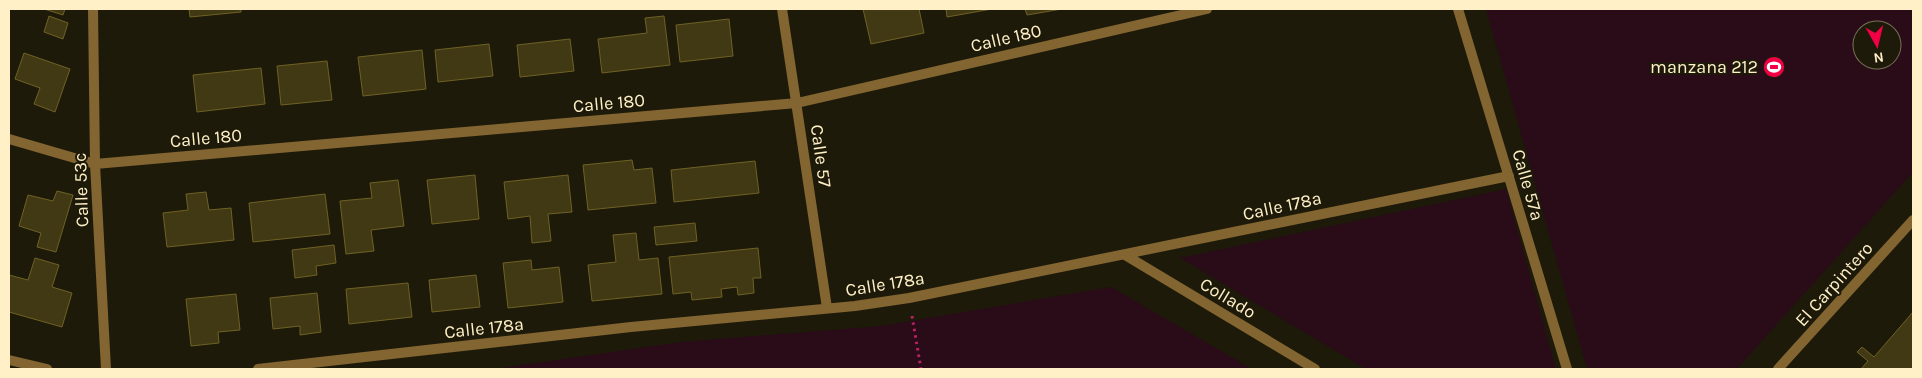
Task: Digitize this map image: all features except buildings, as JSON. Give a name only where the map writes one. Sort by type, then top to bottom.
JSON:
[{"type":"street","name":"Calle 53c","points":[[93,9],[95,164],[106,369]]},
{"type":"street","name":"Calle 57","points":[[782,9],[827,308]]},
{"type":"street","name":"Calle 180","points":[[9,139],[95,164],[797,103],[1206,9]]},
{"type":"street","name":"Calle 57a","points":[[1458,9],[1567,369]]},
{"type":"street","name":"Calle 178a","points":[[258,369],[909,298],[1509,176]]},
{"type":"street","name":"El Carpintero","points":[[1778,369],[1913,220]]},
{"type":"street","name":"Collado","points":[[1125,255],[1315,369]]},
{"type":"street","points":[[9,360],[47,369]]},
{"type":"path","points":[[909,298],[921,369]]},
{"type":"shaded area","points":[[1486,9],[1913,9],[1913,172],[1737,369],[1587,369]]},
{"type":"shaded area","points":[[1506,189],[1556,369],[1366,369],[1180,258]]},
{"type":"shaded area","points":[[1111,287],[1252,369],[494,369],[681,342],[881,326]]},
{"type":"place","name":"manzana 212","points":[[1774,67]]}]
